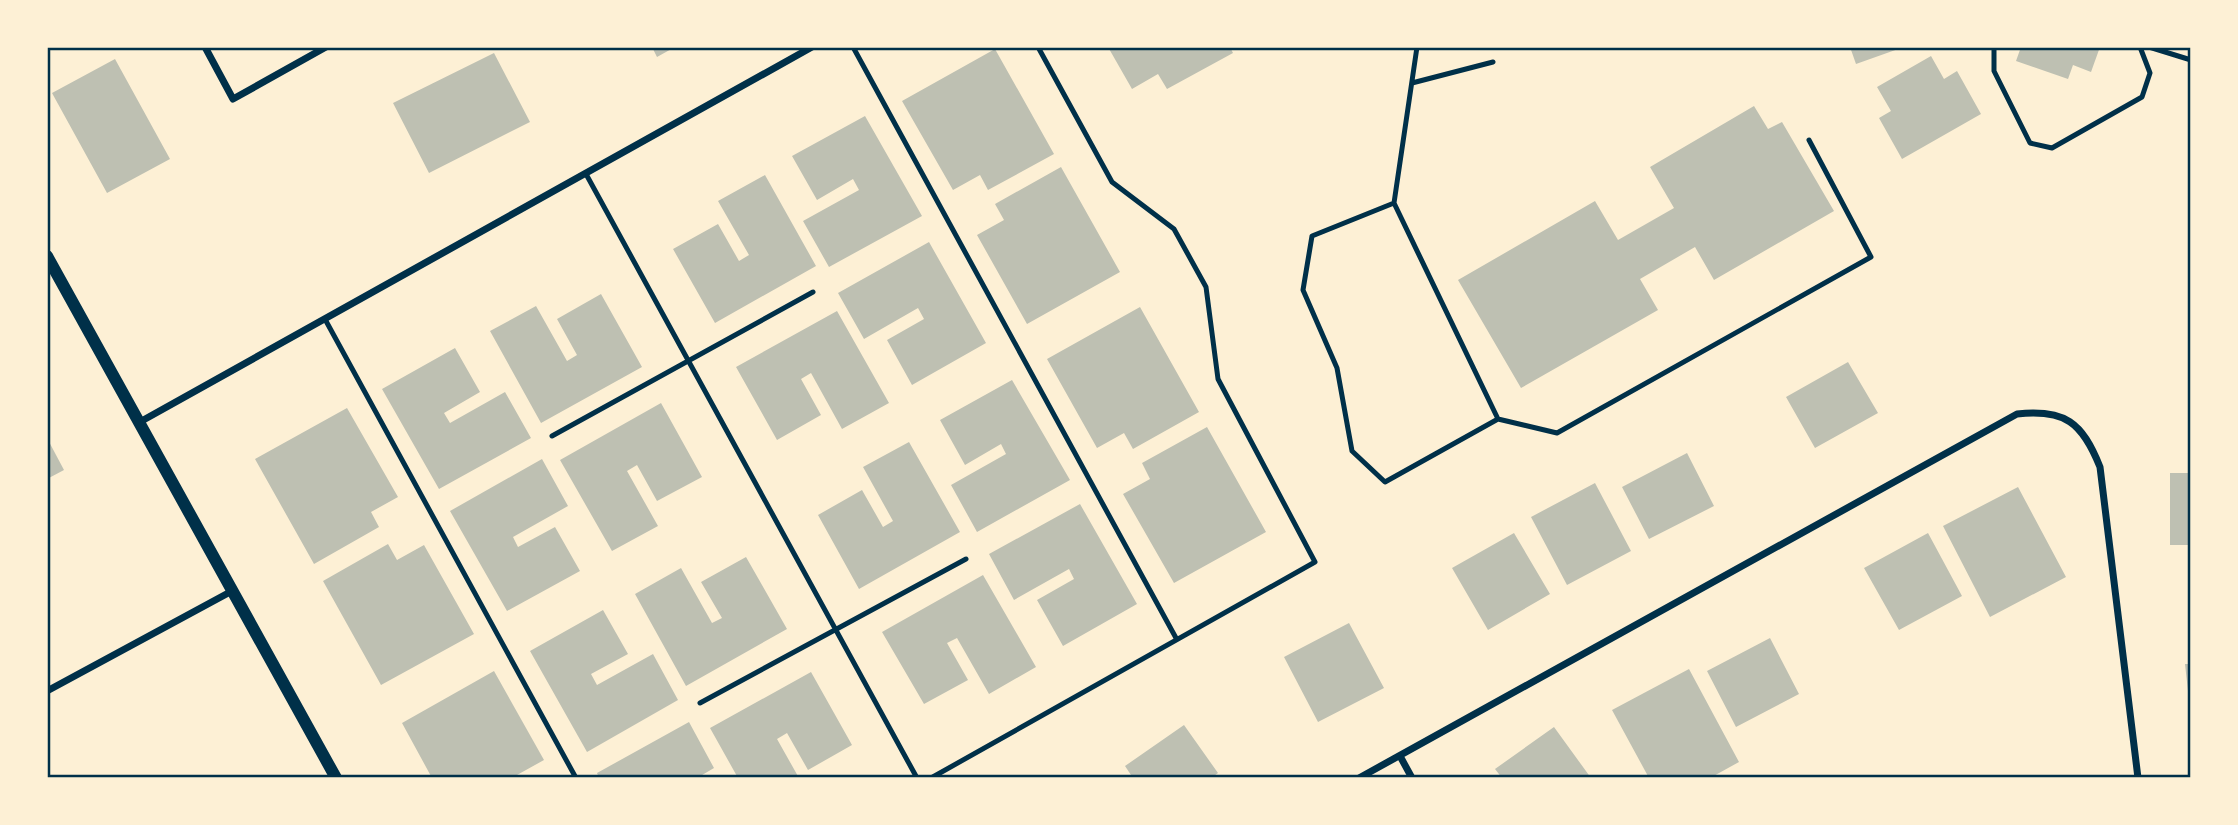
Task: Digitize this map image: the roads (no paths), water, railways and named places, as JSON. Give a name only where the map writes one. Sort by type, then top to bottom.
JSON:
[{"type":"street","points":[[205,47],[233,99],[326,47]]},
{"type":"street","points":[[138,423],[326,321],[812,47]]},
{"type":"street","points":[[47,256],[335,778]]},
{"type":"street","points":[[1359,778],[2017,414],[2044,412],[2060,416],[2080,430],[2091,445],[2100,467],[2138,778]]},
{"type":"street","points":[[47,691],[232,591]]},
{"type":"street","points":[[1400,756],[1412,778]]},
{"type":"lane","points":[[853,47],[1176,638]]},
{"type":"lane","points":[[931,778],[1315,562],[1218,379],[1206,287],[1174,229],[1112,182],[1038,47]]},
{"type":"lane","points":[[1417,47],[1394,202],[1498,419]]},
{"type":"lane","points":[[1994,47],[1994,71],[2030,143],[2052,148],[2142,97],[2150,73],[2140,47]]},
{"type":"lane","points":[[2149,47],[2191,60]]},
{"type":"lane","points":[[1412,83],[1493,62]]},
{"type":"lane","points":[[1394,202],[1312,236],[1303,290],[1337,368],[1352,451],[1385,482],[1498,419],[1557,433],[1871,257],[1808,140]]},
{"type":"lane","points":[[586,174],[917,778]]},
{"type":"lane","points":[[552,436],[813,292]]},
{"type":"lane","points":[[326,321],[576,778]]},
{"type":"lane","points":[[699,703],[966,559]]}]
